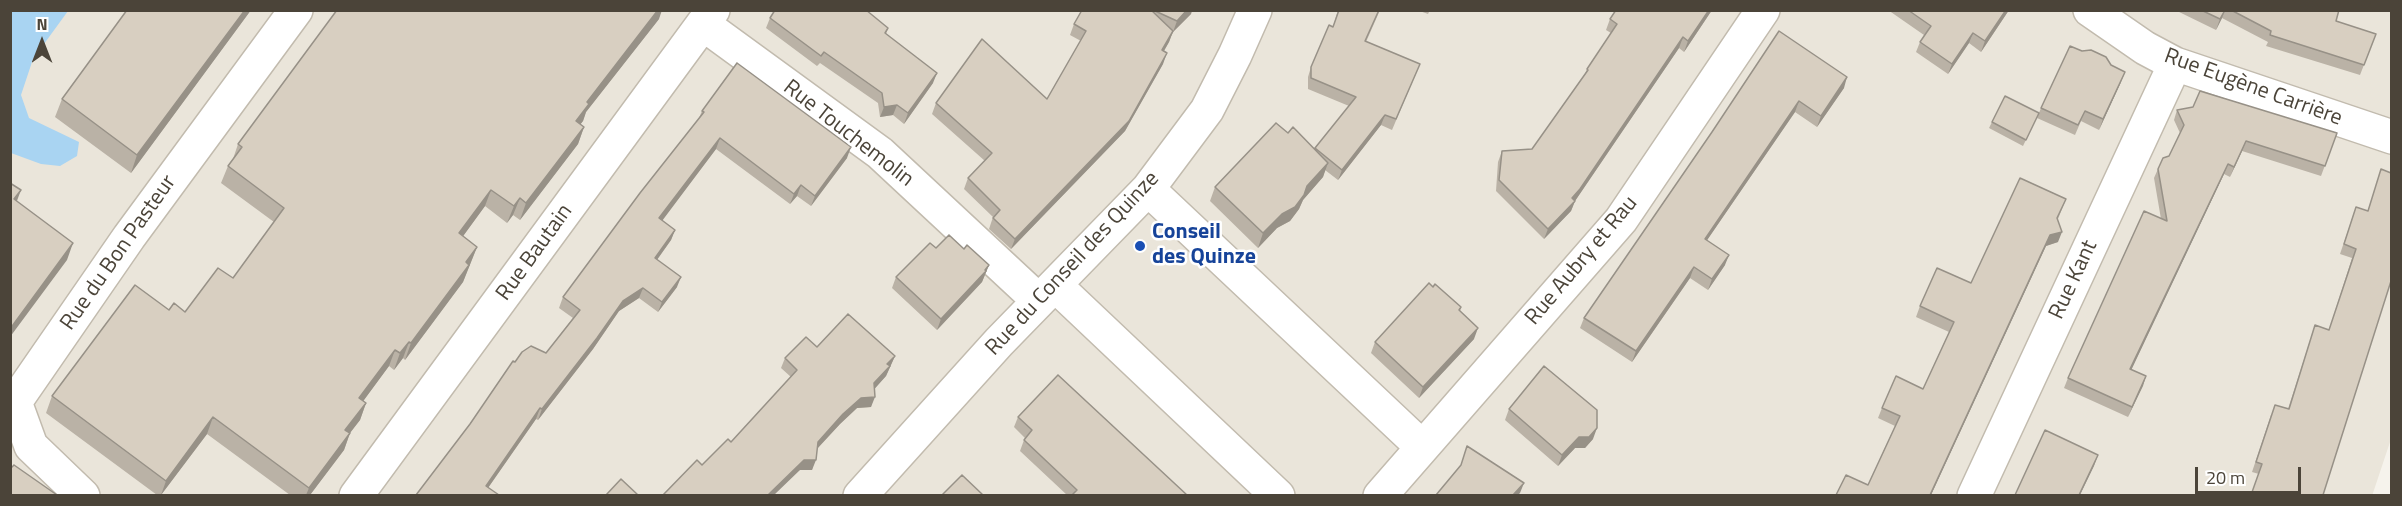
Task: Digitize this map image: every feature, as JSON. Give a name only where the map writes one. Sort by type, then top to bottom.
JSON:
[{"type":"street","name":"Rue du Bon Pasteur","points":[[82,495],[31,446],[15,402],[129,237],[296,10]]},
{"type":"street","name":"Rue du Conseil des Quinze","points":[[860,495],[999,342],[1148,189],[1206,110],[1235,55],[1255,10]]},
{"type":"street","name":"Rue Aubry et Rau","points":[[1380,495],[1622,220],[1763,10]]},
{"type":"street","name":"Rue Eugène Carrière","points":[[2090,10],[2145,48],[2175,64],[2391,137]]},
{"type":"street","name":"Rue Touchemolin","points":[[708,17],[880,153],[1047,293],[1278,495]]},
{"type":"street","name":"Rue Bautain","points":[[356,495],[708,17]]},
{"type":"street","name":"Rue Kant","points":[[1974,495],[2175,64]]},
{"type":"street","points":[[1148,189],[1422,446]]},
{"type":"shaded area","points":[[10,11],[2391,11],[2391,439],[2372,496],[11,495]]},
{"type":"water","points":[[11,10],[68,11],[33,59],[21,95],[29,118],[79,142],[77,156],[60,166],[41,164],[11,153]]},
{"type":"building","points":[[127,10],[245,10],[137,155],[62,99]]},
{"type":"building","points":[[337,10],[658,10],[587,102],[589,104],[576,121],[584,127],[526,203],[520,198],[514,206],[491,190],[459,233],[477,247],[466,262],[469,265],[411,343],[409,342],[400,353],[395,350],[359,398],[366,403],[345,430],[350,433],[309,488],[213,417],[166,481],[52,396],[135,285],[169,310],[174,303],[185,312],[218,268],[233,278],[284,208],[228,166],[242,147],[238,144]]},
{"type":"building","points":[[775,10],[866,10],[888,28],[885,33],[937,73],[908,113],[897,105],[884,107],[882,93],[824,52],[821,56],[770,18]]},
{"type":"building","points":[[1082,10],[1151,10],[1173,31],[1162,50],[1167,53],[1129,121],[1015,239],[993,218],[1000,210],[968,178],[992,153],[936,103],[982,39],[1047,99],[1086,31],[1074,24]]},
{"type":"building","points":[[1153,10],[1187,10],[1177,21]]},
{"type":"building","points":[[1339,10],[1379,10],[1365,41],[1420,64],[1396,119],[1385,115],[1342,170],[1315,148],[1356,97],[1311,78],[1311,67],[1329,25],[1333,27]]},
{"type":"building","points":[[1616,10],[1709,10],[1688,41],[1683,37],[1572,198],[1575,201],[1548,229],[1499,180],[1502,151],[1532,149],[1588,70],[1617,24],[1610,19]]},
{"type":"building","points":[[1908,10],[2006,10],[1985,41],[1973,33],[1952,64],[1920,42],[1931,26]]},
{"type":"building","points":[[2201,10],[2225,10],[2220,19]]},
{"type":"building","points":[[2231,10],[2339,10],[2336,21],[2376,34],[2364,65],[2270,35],[2271,31]]},
{"type":"building","points":[[1779,31],[1847,77],[1821,116],[1799,101],[1705,239],[1729,255],[1712,279],[1694,267],[1636,351],[1584,318]]},
{"type":"building","points":[[2070,46],[2082,51],[2091,50],[2106,57],[2111,65],[2125,72],[2103,119],[2085,111],[2078,125],[2041,108]]},
{"type":"building","points":[[737,63],[851,147],[815,196],[801,185],[794,194],[720,138],[659,218],[675,230],[655,258],[681,277],[662,302],[643,288],[623,301],[542,409],[540,408],[486,486],[499,495],[416,495],[470,424],[513,361],[515,362],[522,352],[531,346],[546,353],[580,310],[563,297],[640,193],[704,112],[702,111]]},
{"type":"building","points":[[2200,91],[2337,133],[2325,166],[2246,141],[2234,167],[2228,164],[2130,369],[2146,376],[2132,407],[2068,378],[2144,211],[2167,221],[2158,169],[2163,158],[2169,156],[2184,125],[2177,110],[2193,107]]},
{"type":"building","points":[[2005,96],[2039,113],[2026,140],[1992,122]]},
{"type":"building","points":[[1276,123],[1288,133],[1293,127],[1328,163],[1307,186],[1304,195],[1295,207],[1282,214],[1263,233],[1215,187]]},
{"type":"building","points":[[2381,169],[2391,173],[2391,281],[2323,495],[2251,495],[2262,464],[2256,462],[2275,405],[2289,409],[2315,325],[2329,330],[2356,249],[2344,244],[2356,207],[2368,211]]},
{"type":"building","points":[[2020,178],[2066,199],[2057,218],[2062,232],[2050,235],[1930,495],[1836,495],[1846,475],[1868,485],[1900,416],[1882,408],[1896,376],[1923,389],[1954,322],[1920,306],[1937,268],[1971,283]]},
{"type":"building","points":[[10,183],[21,190],[14,199],[73,243],[10,329]]},
{"type":"building","points":[[949,235],[964,249],[967,245],[989,265],[941,319],[896,277],[930,243],[936,248]]},
{"type":"building","points":[[1429,283],[1433,287],[1435,284],[1461,307],[1459,310],[1478,328],[1423,387],[1375,342]]},
{"type":"building","points":[[848,314],[895,356],[887,364],[890,366],[874,383],[875,397],[861,398],[818,442],[816,460],[804,460],[768,495],[663,495],[697,460],[702,465],[728,439],[731,442],[797,370],[785,358],[806,337],[817,347]]},
{"type":"building","points":[[1544,366],[1597,410],[1597,428],[1589,437],[1579,437],[1562,455],[1509,409]]},
{"type":"building","points":[[1058,375],[1187,495],[1072,495],[1077,490],[1024,440],[1032,430],[1018,417]]},
{"type":"building","points":[[2045,430],[2098,455],[2079,495],[2015,495]]},
{"type":"building","points":[[1467,446],[1524,483],[1513,495],[1436,495],[1461,465]]},
{"type":"building","points":[[14,465],[57,495],[10,495],[10,469]]},
{"type":"building","points":[[962,475],[983,495],[942,495]]},
{"type":"building","points":[[621,479],[638,495],[606,495]]},
{"type":"place","name":"Conseil des Quinze","points":[[1140,246]]}]
